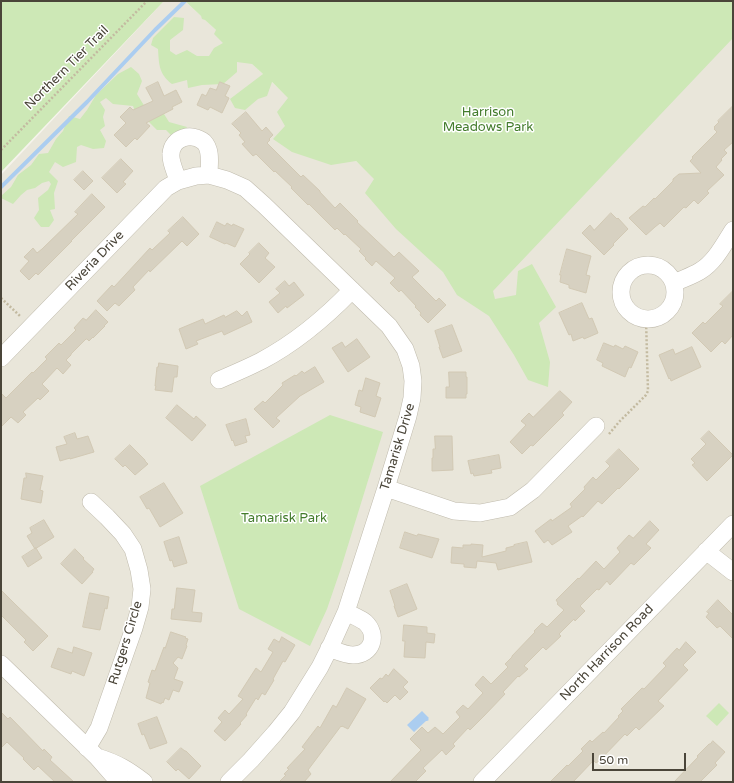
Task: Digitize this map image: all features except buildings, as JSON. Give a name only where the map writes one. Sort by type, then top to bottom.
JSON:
[{"type":"street","points":[[178,181],[171,154],[173,146],[178,140],[184,137],[196,138],[204,143],[210,155],[203,176]]},
{"type":"street","name":"Riveria Drive","points":[[1,358],[166,188],[178,181],[203,176]]},
{"type":"street","name":"Tamarisk Drive","points":[[203,176],[227,180],[245,188],[389,326],[405,349],[413,381],[412,398],[408,416],[346,612],[329,648],[292,712],[251,760],[229,782]]},
{"type":"street","points":[[674,283],[700,271],[710,264],[733,230]]},
{"type":"street","points":[[646,265],[663,269],[674,283],[675,292],[674,300],[670,308],[655,318],[646,319],[630,311],[625,305],[622,296],[622,288],[625,279],[630,272],[646,265]]},
{"type":"street","points":[[219,380],[260,362],[282,349],[309,329],[342,301],[352,290]]},
{"type":"street","points":[[386,488],[454,511],[480,513],[510,507],[533,490],[601,432]]},
{"type":"street","name":"Rutgers Circle","points":[[91,502],[123,534],[133,549],[139,570],[142,589],[140,607],[134,628],[92,752]]},
{"type":"street","name":"North Harrison Road","points":[[482,782],[706,551],[729,534]]},
{"type":"street","points":[[706,551],[733,572]]},
{"type":"street","points":[[329,648],[347,655],[355,655],[362,653],[371,646],[372,634],[369,627],[364,622],[346,612]]},
{"type":"street","points":[[1,664],[92,752],[119,782]]},
{"type":"street","points":[[92,752],[127,769],[144,782]]},
{"type":"path","name":"Northern Tier Trail","points":[[1,150],[147,1]]},
{"type":"path","points":[[1,298],[20,316]]},
{"type":"path","points":[[601,432],[619,422],[646,395],[648,391],[646,319]]},
{"type":"shaded area","points":[[164,1],[185,1],[423,224],[733,16],[733,782],[1,782],[1,175]]},
{"type":"green space","points":[[1,1],[164,1],[1,172]]},
{"type":"green space","name":"Harrison Meadows Park","points":[[185,1],[733,1],[733,38],[493,291],[495,299],[516,295],[518,271],[532,264],[556,307],[539,323],[550,362],[548,387],[528,380],[489,316],[457,295],[443,272],[396,229],[365,193],[374,179],[356,161],[331,165],[292,152],[273,139],[285,126],[277,112],[288,98],[272,82],[267,96],[258,99],[245,110],[235,108],[230,99],[263,74],[252,64],[237,62],[237,72],[223,84],[202,85],[188,88],[187,80],[172,84],[164,77],[160,69],[158,49],[151,45],[153,38],[174,17],[184,18],[183,30],[170,40],[170,51],[176,55],[187,50],[197,56],[209,56],[214,48],[223,43],[214,34],[216,30],[202,19],[201,16]]},
{"type":"green space","points":[[131,67],[139,74],[142,81],[137,94],[148,112],[164,114],[169,122],[187,127],[182,135],[173,137],[166,130],[157,130],[135,111],[133,106],[113,104],[106,98],[100,102],[105,110],[103,117],[105,126],[100,130],[106,141],[104,148],[93,149],[81,145],[77,147],[76,162],[63,167],[55,162],[49,172],[58,181],[54,193],[55,209],[50,210],[54,220],[49,227],[41,227],[34,218],[39,210],[38,198],[48,190],[51,184],[49,181],[27,190],[13,204],[1,198],[1,196],[11,187],[18,175],[31,165],[39,154],[48,153],[56,139],[63,131],[69,116],[80,119],[96,95],[118,74]]},
{"type":"green space","name":"Tamarisk Park","points":[[330,415],[383,432],[341,568],[327,609],[310,646],[239,609],[200,486]]},
{"type":"green space","points":[[719,703],[729,713],[717,726],[706,716]]},
{"type":"water","points":[[422,711],[429,718],[429,720],[414,732],[407,725]]},
{"type":"waterway","points":[[1,187],[87,102],[155,30],[185,1]]}]
